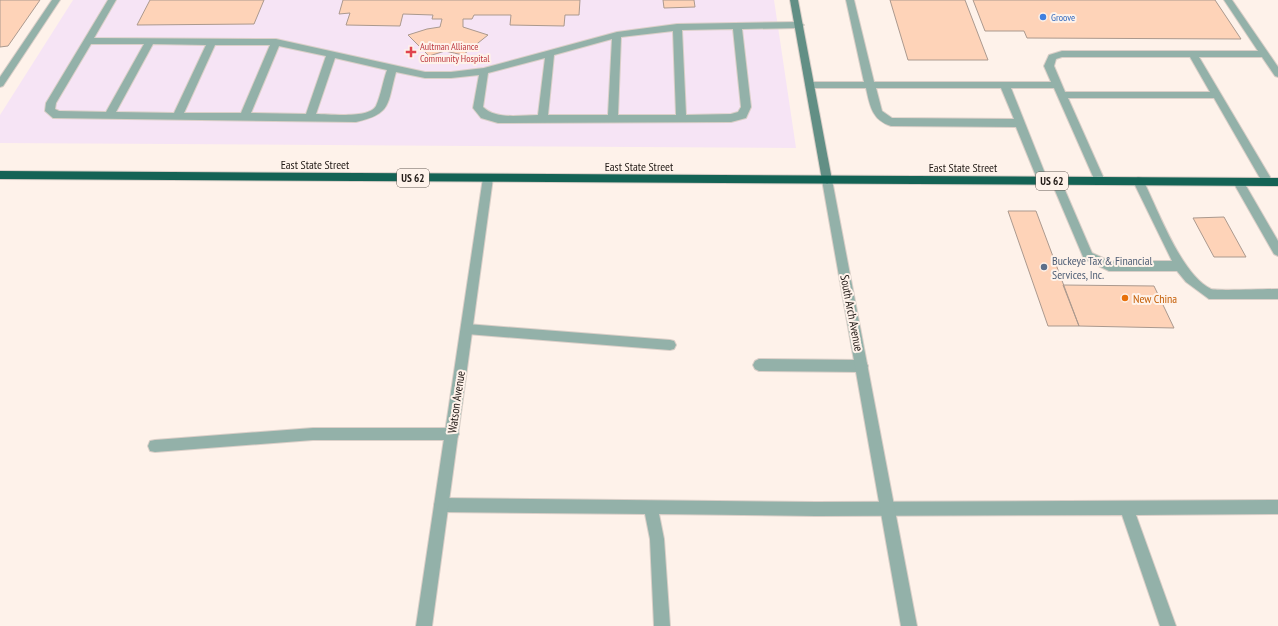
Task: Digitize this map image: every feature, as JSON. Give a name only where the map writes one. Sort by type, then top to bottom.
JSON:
[{"type":"highway","name":"East State Street","points":[[0,175],[1273,182]]},
{"type":"street","points":[[0,84],[56,0]]},
{"type":"street","points":[[112,0],[51,103],[50,111],[58,115],[356,118],[371,115],[380,109],[392,68]]},
{"type":"street","name":"South Arch Avenue","points":[[794,0],[909,626]]},
{"type":"street","points":[[850,0],[877,116],[883,120],[891,122],[1019,123]]},
{"type":"street","points":[[1228,0],[1278,74]]},
{"type":"street","points":[[88,41],[276,42],[332,53],[392,68],[425,74],[451,75],[484,70],[618,35],[677,27],[798,25]]},
{"type":"street","points":[[484,70],[478,108],[485,116],[498,119],[731,118],[742,115],[746,107],[737,26]]},
{"type":"street","points":[[677,27],[681,118]]},
{"type":"street","points":[[613,119],[618,35]]},
{"type":"street","points":[[109,116],[150,41]]},
{"type":"street","points":[[177,116],[212,42]]},
{"type":"street","points":[[244,117],[276,42]]},
{"type":"street","points":[[310,117],[332,53]]},
{"type":"street","points":[[543,119],[550,53]]},
{"type":"street","points":[[1100,181],[1049,66],[1052,57],[1062,54],[1265,54]]},
{"type":"street","points":[[1193,55],[1273,182]]},
{"type":"street","points":[[1005,85],[1043,181]]},
{"type":"street","points":[[810,86],[1058,85]]},
{"type":"street","points":[[1062,95],[1217,95]]},
{"type":"street","name":"Watson Avenue","points":[[424,626],[488,178]]},
{"type":"street","points":[[1056,181],[1088,256],[1109,266],[1180,266]]},
{"type":"street","points":[[1138,181],[1180,266],[1190,279],[1209,294],[1278,294]]},
{"type":"street","points":[[1238,182],[1278,251]]},
{"type":"street","points":[[466,329],[512,332],[612,343],[670,345]]},
{"type":"street","points":[[759,365],[862,366]]},
{"type":"street","points":[[155,446],[314,434],[452,434]]},
{"type":"street","points":[[442,505],[888,509],[1126,506],[1278,507]]},
{"type":"street","points":[[651,506],[657,539],[662,626]]},
{"type":"street","points":[[1126,506],[1168,626]]},
{"type":"shaded area","name":"Aultman Alliance Community Hospital","points":[[73,0],[774,0],[796,148],[0,143],[0,115]]},
{"type":"building","points":[[0,0],[40,0],[8,46],[0,47]]},
{"type":"building","points":[[150,0],[264,0],[254,24],[137,25]]},
{"type":"building","points":[[343,0],[580,0],[579,15],[565,15],[564,26],[510,25],[511,15],[474,15],[472,19],[463,19],[463,27],[488,35],[463,55],[445,51],[429,56],[408,35],[427,29],[440,27],[442,19],[432,19],[433,15],[403,14],[400,26],[346,25],[350,13],[339,14]]},
{"type":"building","points":[[663,0],[694,0],[695,7],[664,8]]},
{"type":"building","points":[[890,0],[965,0],[988,60],[908,60]]},
{"type":"building","points":[[973,0],[1215,0],[1241,39],[1027,38],[1024,31],[985,31]]},
{"type":"building","points":[[1008,211],[1036,211],[1079,326],[1048,326]]},
{"type":"building","points":[[1224,217],[1246,257],[1214,257],[1193,218]]},
{"type":"building","points":[[1063,285],[1154,286],[1174,328],[1079,326]]},
{"type":"place","name":"Groove","points":[[1043,17]]},
{"type":"place","name":"Aultman Alliance Community Hospital","points":[[411,52]]},
{"type":"place","name":"Buckeye Tax & Financial Services, Inc.","points":[[1044,267]]},
{"type":"place","name":"New China","points":[[1125,298]]}]
